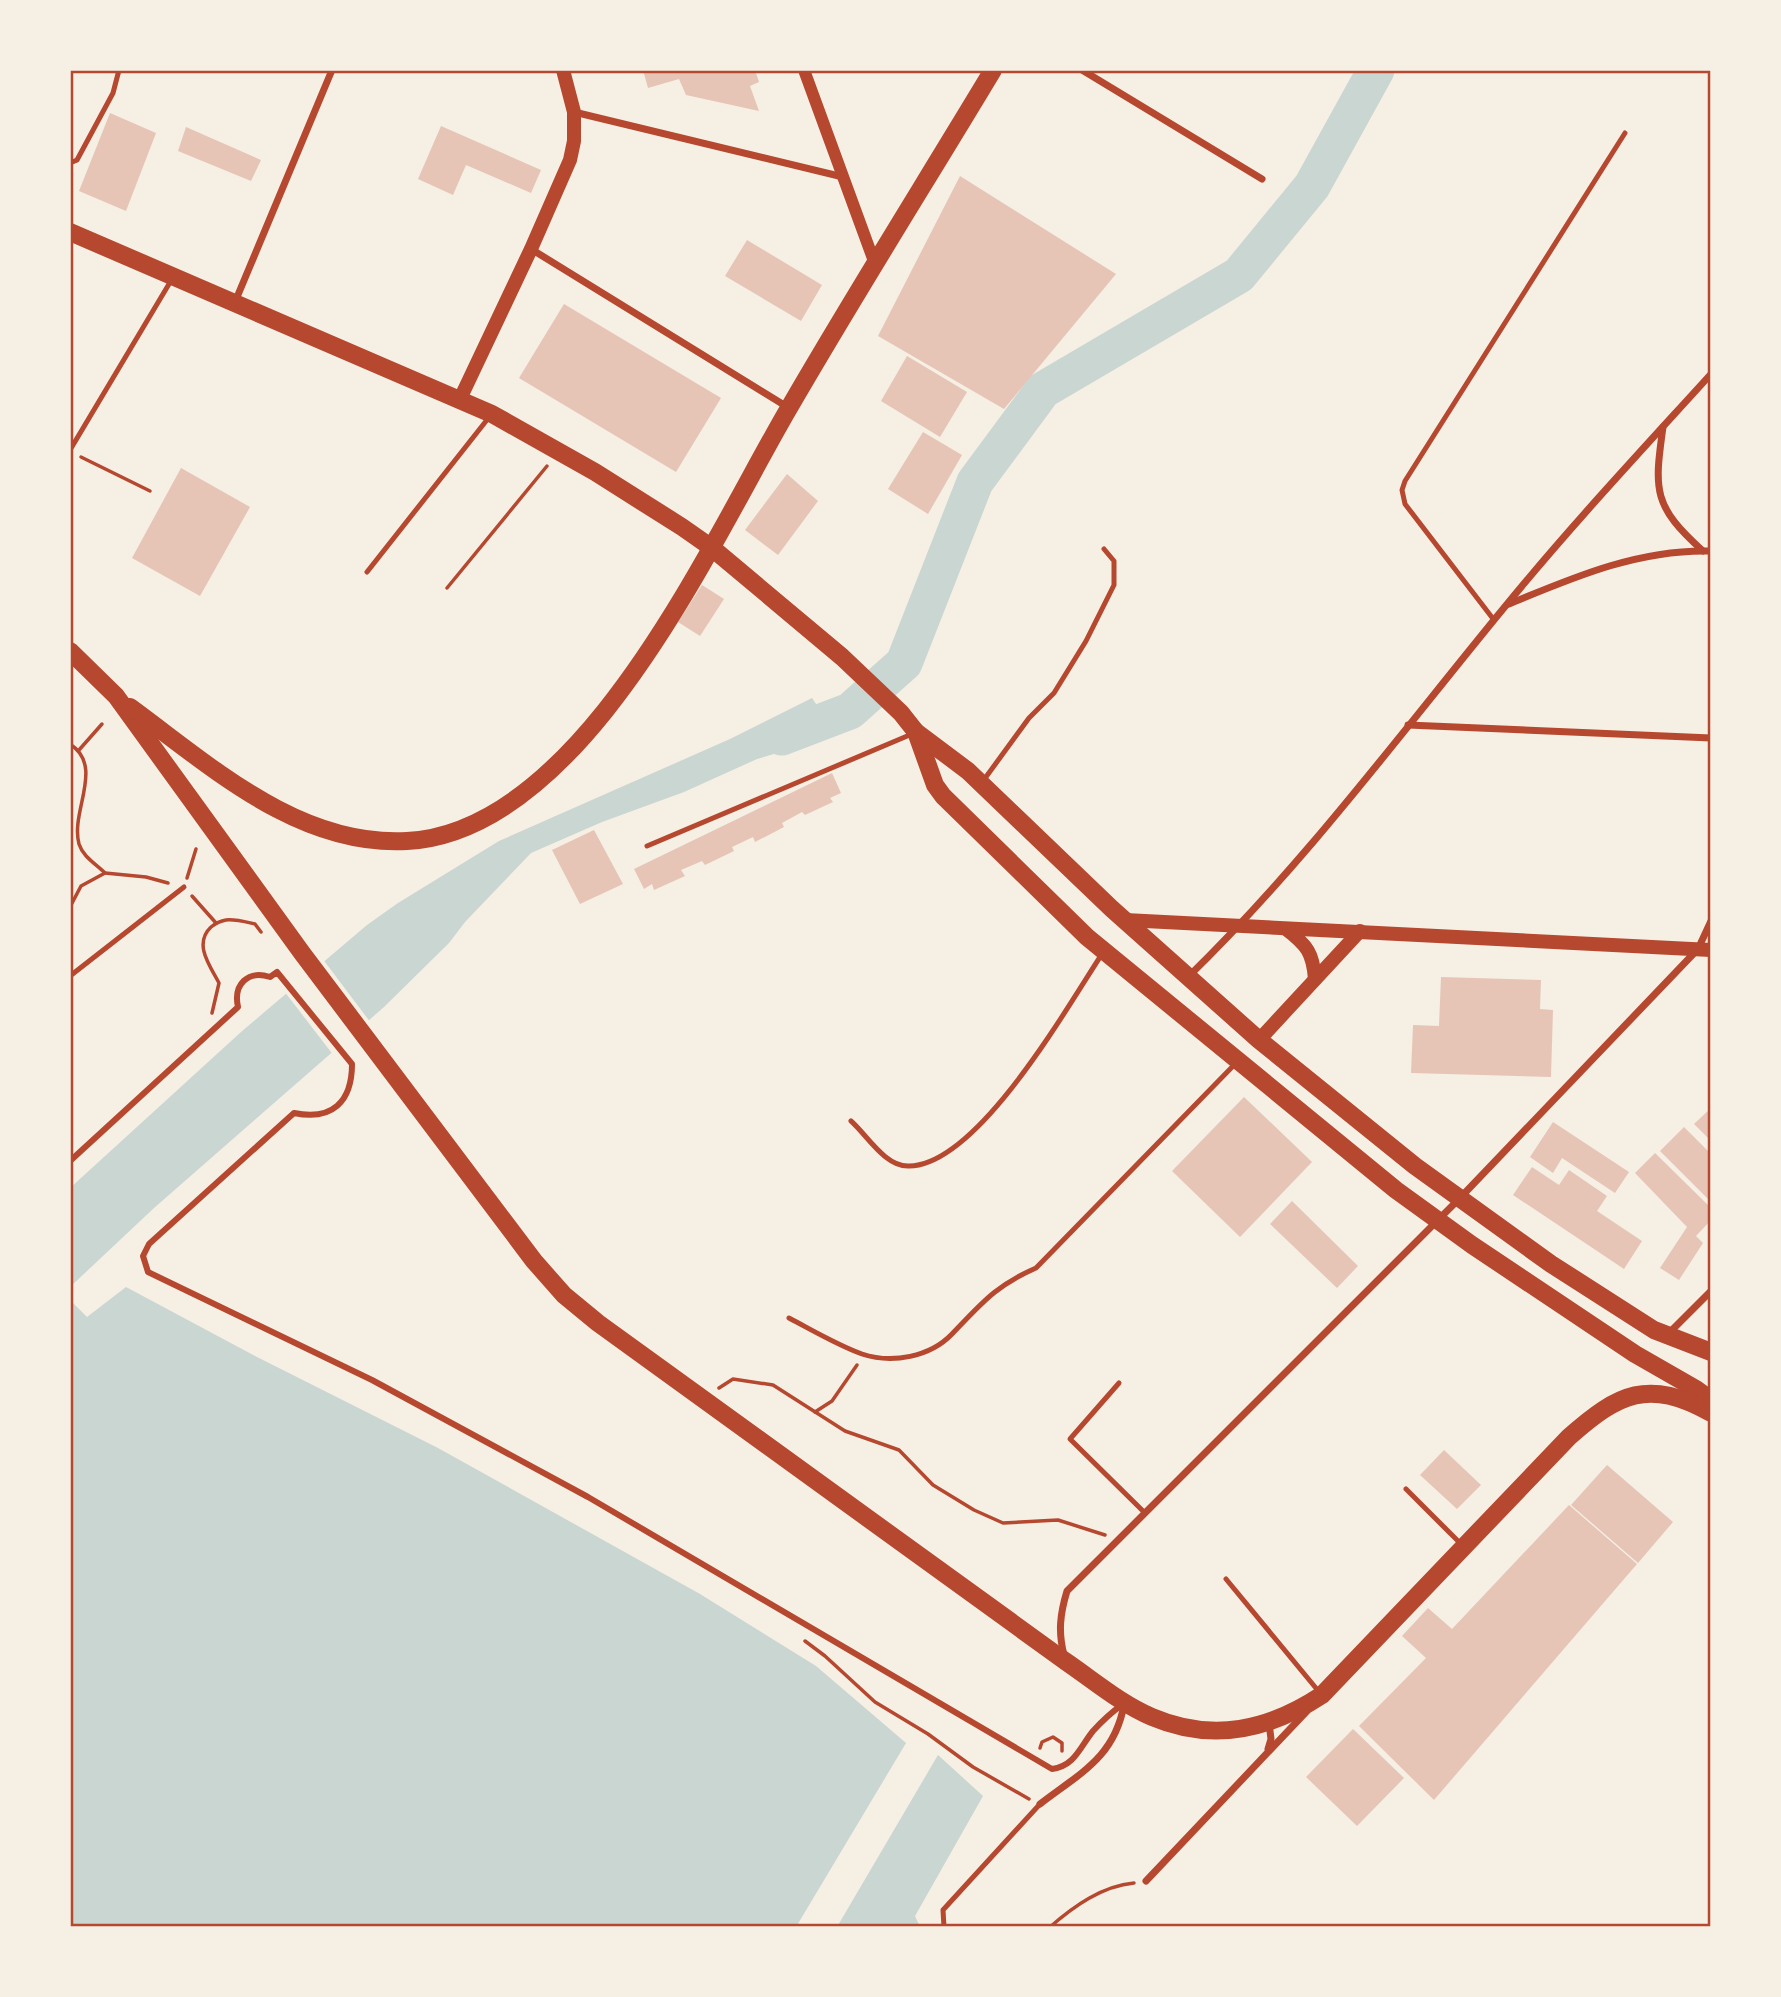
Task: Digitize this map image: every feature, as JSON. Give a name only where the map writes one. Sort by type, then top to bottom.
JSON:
[{"type":"main road","points":[[460,398],[570,160],[574,141],[574,112],[563,70]]},
{"type":"main road","points":[[70,651],[116,696],[252,794],[297,821],[341,836],[379,841],[411,841],[444,834],[476,822],[507,805],[563,759],[633,672],[712,548],[789,408],[993,70]]},
{"type":"main road","points":[[70,232],[460,398],[559,451],[712,548],[842,657],[901,713],[916,732],[968,771],[1125,920],[1259,1040],[1459,1199],[1551,1264],[1666,1336],[1711,1352]]},
{"type":"main road","points":[[116,696],[373,1048],[495,1211],[564,1295],[598,1323],[1065,1661],[1151,1717],[1199,1730],[1240,1730],[1297,1712],[1322,1695],[1569,1437],[1614,1401],[1635,1394],[1652,1393],[1682,1398],[1711,1413]]},
{"type":"main road","points":[[916,732],[935,785],[943,796],[1104,951],[1396,1190],[1636,1354],[1711,1400]]},
{"type":"main road","points":[[1125,920],[1705,949]]},
{"type":"main road","points":[[1285,928],[1302,941],[1313,959],[1315,979]]},
{"type":"main road","points":[[1238,1061],[1360,931]]},
{"type":"street","points":[[235,302],[332,70]]},
{"type":"street","points":[[804,70],[875,264]]},
{"type":"street","points":[[1082,70],[1262,179]]},
{"type":"street","points":[[574,112],[843,177]]},
{"type":"street","points":[[531,249],[789,408]]},
{"type":"street","points":[[1188,977],[1301,856],[1505,606],[1711,374]]},
{"type":"street","points":[[1664,426],[1657,468],[1659,494],[1678,529],[1707,551]]},
{"type":"street","points":[[1505,606],[1577,576],[1624,561],[1707,551]]},
{"type":"street","points":[[1408,725],[1711,738]]},
{"type":"street","points":[[1065,1661],[1060,1638],[1060,1614],[1067,1591],[1705,949],[1711,921]]},
{"type":"street","points":[[70,1161],[238,1007],[236,997],[243,980],[251,975],[270,977],[277,972],[352,1064],[352,1083],[346,1096],[335,1107],[322,1114],[308,1116],[293,1113],[149,1244],[143,1256],[148,1272],[372,1380],[588,1497],[1052,1769],[1063,1768],[1071,1761],[1105,1718],[1125,1702]]},
{"type":"street","points":[[1666,1336],[1711,1291]]},
{"type":"street","points":[[1146,1881],[1322,1695]]},
{"type":"street","points":[[1040,1804],[1096,1762],[1110,1746],[1121,1723],[1125,1702]]},
{"type":"street","points":[[1267,1753],[1271,1739],[1269,1723]]},
{"type":"lane","points":[[70,163],[77,160],[113,93],[120,70]]},
{"type":"lane","points":[[1494,620],[1405,504],[1402,490],[1405,481],[1625,133]]},
{"type":"lane","points":[[70,451],[174,276]]},
{"type":"lane","points":[[367,572],[492,414]]},
{"type":"lane","points":[[981,783],[1029,718],[1054,693],[1086,641],[1114,585],[1114,561],[1104,549]]},
{"type":"lane","points":[[647,846],[916,732]]},
{"type":"lane","points":[[70,976],[184,887]]},
{"type":"lane","points":[[851,1121],[888,1159],[907,1167],[932,1161],[967,1137],[1010,1093],[1104,951]]},
{"type":"lane","points":[[789,1318],[863,1354],[892,1358],[927,1353],[950,1337],[982,1301],[1013,1278],[1036,1268],[1238,1061]]},
{"type":"lane","points":[[1119,1383],[1070,1438],[1145,1513]]},
{"type":"lane","points":[[1406,1489],[1464,1547]]},
{"type":"lane","points":[[1226,1579],[1322,1695]]},
{"type":"lane","points":[[944,1927],[943,1910],[1040,1804]]},
{"type":"path","points":[[70,451],[150,491]]},
{"type":"path","points":[[447,588],[559,451]]},
{"type":"path","points":[[79,750],[102,724]]},
{"type":"path","points":[[70,744],[79,750],[85,764],[87,781],[81,800],[79,844],[86,856],[105,873]]},
{"type":"path","points":[[184,887],[196,849]]},
{"type":"path","points":[[70,906],[81,886],[105,873],[146,877],[184,887],[216,923]]},
{"type":"path","points":[[204,1021],[213,1011],[219,983],[205,957],[202,944],[205,933],[216,923],[226,920],[255,923],[263,934]]},
{"type":"path","points":[[815,1412],[832,1401],[863,1354]]},
{"type":"path","points":[[703,1399],[733,1379],[773,1385],[845,1432],[899,1450],[933,1485],[974,1510],[1003,1523],[1058,1520],[1093,1529],[1117,1541]]},
{"type":"path","points":[[803,1640],[825,1656],[875,1702],[928,1734],[973,1767],[1040,1804]]},
{"type":"path","points":[[1030,1746],[1041,1753],[1042,1742],[1053,1737],[1062,1743],[1061,1755]]},
{"type":"path","points":[[1050,1927],[1068,1911],[1114,1885],[1146,1881]]},
{"type":"shaded area","points":[[812,698],[837,735],[757,759],[684,792],[602,822],[531,853],[465,922],[449,943],[384,1007],[154,1208],[70,1287],[70,1188],[241,1032],[367,925],[499,841],[730,739]]},
{"type":"shaded area","points":[[126,1287],[257,1357],[438,1448],[700,1594],[816,1666],[906,1743],[796,1927],[70,1927],[70,1300],[87,1317]]},
{"type":"shaded area","points":[[938,1755],[983,1796],[915,1916],[920,1927],[837,1927]]},
{"type":"pier","points":[[322,958],[371,1023],[334,1056],[284,991]]},
{"type":"building","points":[[643,70],[755,70],[759,82],[750,86],[759,111],[686,95],[679,79],[648,88]]},
{"type":"building","points":[[110,113],[156,133],[126,211],[79,191]]},
{"type":"building","points":[[441,126],[541,170],[531,193],[466,165],[453,195],[418,179]]},
{"type":"building","points":[[186,127],[261,160],[251,181],[178,151]]},
{"type":"building","points":[[960,176],[1116,274],[1004,409],[878,336]]},
{"type":"building","points":[[747,240],[822,285],[801,321],[725,276]]},
{"type":"building","points":[[564,304],[721,398],[676,472],[519,378]]},
{"type":"building","points":[[907,356],[967,392],[940,437],[881,401]]},
{"type":"building","points":[[923,432],[962,455],[928,514],[888,489]]},
{"type":"building","points":[[181,468],[250,507],[200,596],[132,558]]},
{"type":"building","points":[[787,474],[818,501],[778,555],[745,530]]},
{"type":"building","points":[[702,585],[724,599],[700,636],[678,622]]},
{"type":"building","points":[[832,773],[841,793],[830,798],[833,802],[805,815],[802,812],[782,823],[784,827],[755,842],[753,837],[732,847],[734,851],[705,865],[702,861],[681,870],[685,876],[654,890],[652,884],[644,889],[634,869]]},
{"type":"building","points":[[594,830],[623,884],[580,904],[552,850]]},
{"type":"building","points":[[1441,977],[1541,980],[1540,1009],[1553,1010],[1551,1077],[1411,1073],[1413,1025],[1439,1026]]},
{"type":"building","points":[[1244,1097],[1312,1162],[1240,1237],[1172,1171]]},
{"type":"building","points":[[1711,1108],[1711,1141],[1694,1124]]},
{"type":"building","points":[[1553,1122],[1629,1172],[1615,1193],[1562,1158],[1553,1173],[1530,1157]]},
{"type":"building","points":[[1684,1127],[1711,1154],[1711,1202],[1660,1151]]},
{"type":"building","points":[[1655,1153],[1711,1208],[1711,1220],[1696,1236],[1703,1243],[1679,1280],[1660,1268],[1687,1227],[1635,1173]]},
{"type":"building","points":[[1532,1167],[1559,1185],[1569,1170],[1607,1196],[1597,1211],[1642,1241],[1624,1269],[1513,1195]]},
{"type":"building","points":[[1292,1201],[1358,1266],[1337,1288],[1270,1224]]},
{"type":"building","points":[[1444,1450],[1481,1485],[1457,1509],[1420,1475]]},
{"type":"building","points":[[1607,1465],[1673,1522],[1638,1563],[1571,1505]]},
{"type":"building","points":[[1569,1505],[1637,1564],[1434,1800],[1359,1726],[1426,1658],[1402,1636],[1428,1608],[1452,1629]]},
{"type":"building","points":[[1353,1729],[1404,1778],[1357,1826],[1306,1777]]},
{"type":"waterway","points":[[782,737],[850,711],[904,663],[975,482],[1043,390],[1239,275],[1312,186],[1376,70]]}]
